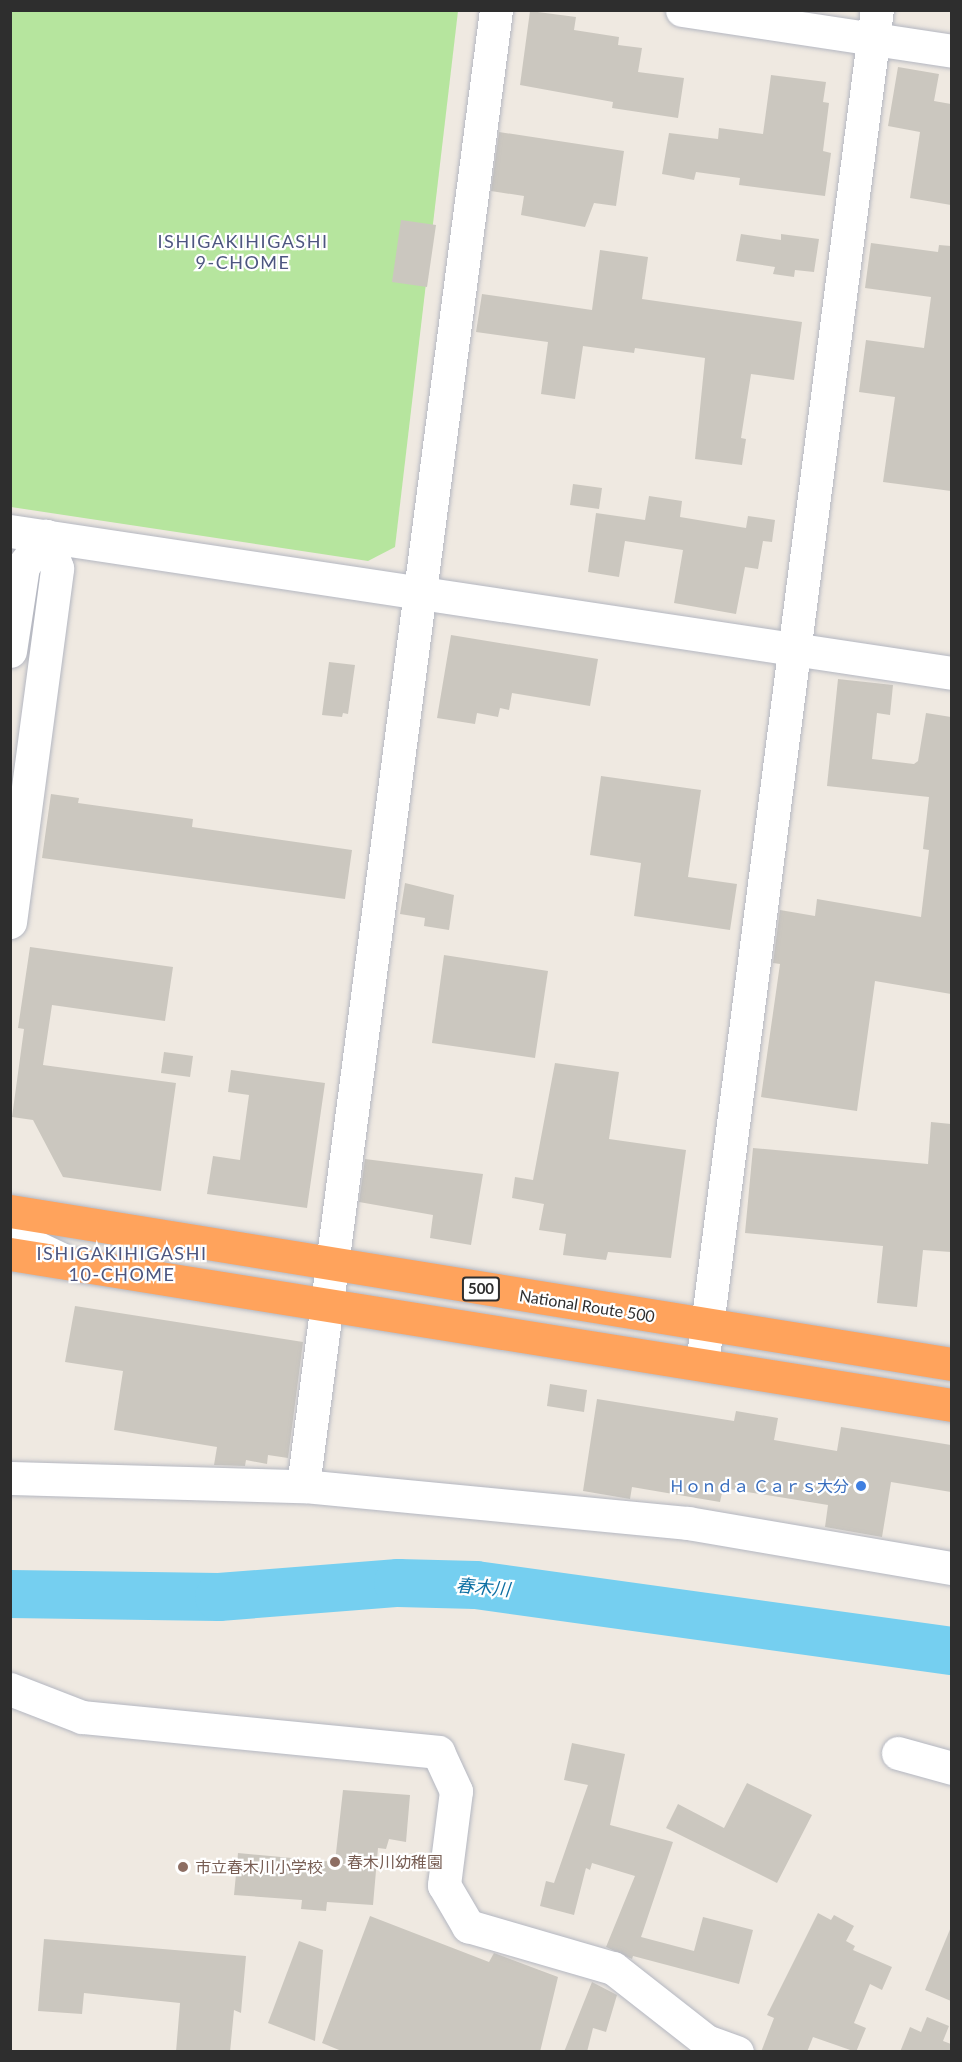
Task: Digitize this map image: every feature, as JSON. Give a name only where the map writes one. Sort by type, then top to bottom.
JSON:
[{"type":"highway","name":"National Route 500","points":[[10,1211],[332,1266],[951,1364]]},
{"type":"highway","name":"500","points":[[10,1254],[951,1404]]},
{"type":"street","points":[[303,1486],[496,10]]},
{"type":"street","points":[[682,10],[875,25],[951,51]]},
{"type":"street","points":[[702,1364],[875,25]]},
{"type":"street","points":[[10,531],[951,673]]},
{"type":"street","points":[[10,651],[23,566],[46,536]]},
{"type":"street","points":[[10,922],[57,568],[46,536]]},
{"type":"street","points":[[10,1234],[70,1263]]},
{"type":"street","points":[[10,1478],[303,1486],[688,1523],[951,1568]]},
{"type":"street","points":[[10,1689],[82,1717],[438,1752],[456,1791],[444,1885],[468,1926],[613,1968],[706,2041],[737,2052]]},
{"type":"street","points":[[898,1753],[951,1768]]},
{"type":"green space","points":[[10,11],[458,11],[395,547],[368,561],[11,507]]},
{"type":"building","points":[[530,11],[576,17],[574,30],[619,37],[618,45],[642,48],[638,72],[684,78],[678,118],[612,108],[613,102],[520,85]]},
{"type":"building","points":[[898,67],[939,74],[934,101],[951,104],[951,205],[910,198],[920,132],[888,126]]},
{"type":"building","points":[[771,75],[826,82],[823,102],[829,103],[823,151],[831,153],[825,196],[739,185],[740,178],[696,172],[694,180],[662,174],[669,133],[718,139],[719,128],[763,134]]},
{"type":"building","points":[[499,132],[624,151],[616,206],[594,203],[585,227],[521,215],[524,196],[491,191]]},
{"type":"building","points":[[401,220],[436,225],[427,287],[392,282]]},
{"type":"building","points":[[741,234],[781,240],[781,234],[819,239],[814,272],[795,270],[794,277],[773,274],[775,267],[736,261]]},
{"type":"building","points":[[871,243],[938,252],[939,245],[951,246],[951,491],[883,482],[895,397],[859,392],[866,340],[924,348],[931,297],[865,288]]},
{"type":"building","points":[[600,250],[648,257],[642,299],[802,322],[794,380],[751,374],[741,438],[746,439],[742,465],[695,459],[705,358],[635,348],[634,353],[583,346],[575,399],[541,394],[548,342],[476,332],[482,294],[592,310]]},
{"type":"building","points":[[573,484],[602,488],[599,509],[570,505]]},
{"type":"building","points":[[649,496],[682,501],[680,517],[746,528],[748,516],[775,520],[772,542],[763,541],[758,569],[745,567],[736,614],[674,603],[683,550],[625,541],[619,577],[588,572],[596,513],[645,520]]},
{"type":"building","points":[[451,635],[598,659],[590,706],[512,693],[509,710],[500,708],[498,717],[477,713],[475,724],[437,718]]},
{"type":"building","points":[[329,662],[355,665],[348,714],[343,713],[342,717],[322,715]]},
{"type":"building","points":[[838,679],[893,685],[890,715],[877,713],[872,759],[914,764],[918,761],[926,713],[951,717],[951,994],[875,981],[857,1111],[761,1097],[780,964],[773,963],[780,910],[815,916],[817,899],[921,917],[929,850],[923,849],[929,797],[827,786]]},
{"type":"building","points":[[601,776],[701,790],[688,877],[737,884],[730,930],[634,916],[641,863],[590,855]]},
{"type":"building","points":[[51,794],[79,798],[78,803],[193,819],[192,827],[352,850],[345,899],[42,858]]},
{"type":"building","points":[[405,883],[454,895],[449,930],[424,926],[425,918],[400,914]]},
{"type":"building","points":[[30,947],[173,967],[165,1021],[52,1005],[43,1065],[176,1083],[161,1191],[63,1177],[33,1120],[12,1117],[24,1029],[18,1028]]},
{"type":"building","points":[[444,955],[548,971],[535,1058],[432,1043]]},
{"type":"building","points":[[164,1052],[193,1056],[190,1077],[161,1073]]},
{"type":"building","points":[[555,1063],[619,1072],[609,1139],[686,1150],[671,1258],[608,1252],[606,1260],[563,1255],[566,1234],[539,1230],[544,1204],[512,1198],[515,1177],[533,1180]]},
{"type":"building","points":[[231,1070],[325,1083],[307,1208],[207,1194],[213,1156],[240,1160],[249,1095],[228,1092]]},
{"type":"building","points":[[931,1122],[951,1124],[951,1252],[923,1250],[917,1307],[877,1303],[883,1246],[745,1233],[753,1148],[928,1164]]},
{"type":"building","points":[[365,1159],[483,1174],[471,1245],[430,1238],[433,1215],[359,1202]]},
{"type":"building","points":[[75,1306],[303,1342],[288,1458],[268,1455],[267,1464],[246,1460],[245,1466],[214,1465],[217,1447],[114,1430],[123,1371],[65,1362]]},
{"type":"building","points":[[550,1384],[587,1390],[584,1412],[547,1406]]},
{"type":"building","points":[[597,1399],[734,1421],[736,1411],[778,1418],[774,1440],[837,1451],[841,1427],[951,1445],[951,1492],[891,1482],[882,1537],[825,1527],[828,1505],[723,1488],[720,1502],[632,1487],[630,1499],[583,1491]]},
{"type":"building","points":[[572,1743],[625,1754],[610,1825],[673,1842],[641,1937],[694,1951],[703,1917],[753,1930],[739,1984],[633,1956],[632,1959],[606,1947],[635,1876],[592,1863],[590,1870],[586,1868],[574,1915],[540,1906],[546,1881],[554,1883],[588,1785],[564,1780]]},
{"type":"building","points":[[747,1783],[812,1815],[777,1883],[666,1828],[678,1804],[724,1828]]},
{"type":"building","points":[[343,1790],[410,1795],[406,1842],[389,1839],[386,1849],[378,1848],[373,1905],[327,1902],[326,1911],[301,1909],[302,1900],[234,1895],[238,1853],[335,1862]]},
{"type":"building","points":[[818,1913],[831,1920],[834,1915],[854,1926],[846,1941],[855,1946],[853,1950],[892,1967],[882,1990],[870,1984],[854,2023],[866,2028],[856,2052],[813,2037],[807,2052],[761,2052],[774,2018],[767,2015]]},
{"type":"building","points":[[370,1916],[489,1962],[494,1953],[558,1977],[540,2052],[344,2052],[322,2043]]},
{"type":"building","points":[[951,1927],[951,2001],[925,1990]]},
{"type":"building","points":[[44,1939],[246,1956],[241,2013],[234,2010],[230,2052],[176,2052],[180,2003],[84,1993],[82,2014],[38,2011]]},
{"type":"building","points":[[299,1941],[323,1950],[315,2041],[268,2023]]},
{"type":"building","points":[[592,1982],[617,1995],[606,2032],[593,2028],[587,2052],[564,2052]]},
{"type":"building","points":[[927,2017],[949,2026],[943,2041],[951,2044],[951,2052],[900,2052],[910,2027],[921,2032]]},
{"type":"waterway","name":"春木川","points":[[10,1594],[219,1597],[398,1583],[476,1585],[952,1651]]},
{"type":"place","name":"Ｈｏｎｄａ Ｃａｒｓ大分","points":[[861,1486]]},
{"type":"place","name":"春木川幼稚園","points":[[335,1862]]},
{"type":"place","name":"市立春木川小学校","points":[[183,1867]]},
{"type":"district","name":"ISHIGAKIHIGASHI 9-CHOME","points":[[243,252]]},
{"type":"district","name":"ISHIGAKIHIGASHI 10-CHOME","points":[[122,1264]]}]
